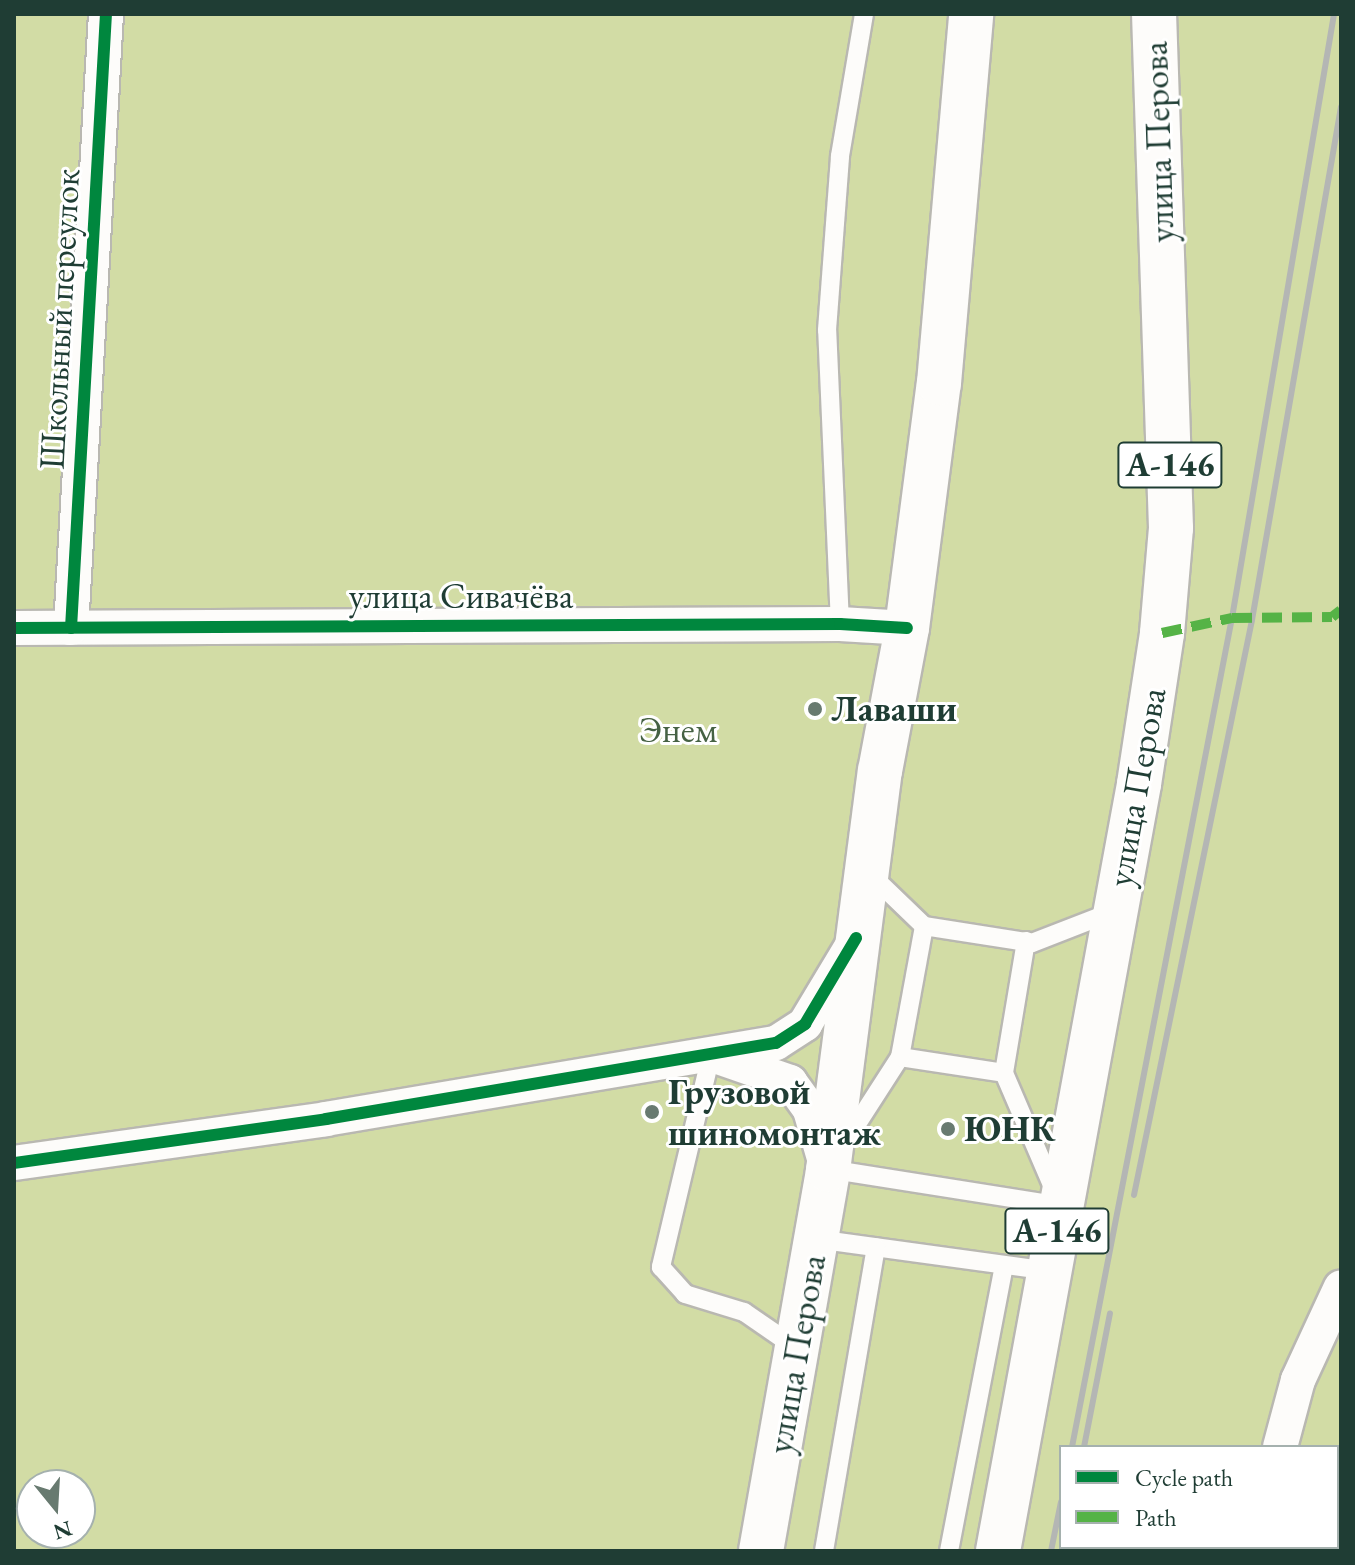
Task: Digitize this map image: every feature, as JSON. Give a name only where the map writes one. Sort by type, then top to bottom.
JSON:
[{"type":"highway","name":"улица Перова","points":[[761,1551],[828,1170],[880,771],[907,628],[939,383],[971,14]]},
{"type":"highway","name":"улица Перова","points":[[998,1551],[1139,784],[1160,648],[1171,528],[1154,14]]},
{"type":"street","name":"Школьный переулок","points":[[71,628],[106,14]]},
{"type":"street","name":"улица Сивачёва","points":[[14,628],[840,624],[907,628]]},
{"type":"street","points":[[14,1163],[310,1122],[776,1043],[805,1024],[856,938]]},
{"type":"street","points":[[711,1055],[790,1082],[810,1110],[828,1170]]},
{"type":"street","points":[[1281,1445],[1298,1380],[1341,1287]]},
{"type":"lane","points":[[840,624],[827,330],[840,156],[864,14]]},
{"type":"lane","points":[[866,869],[924,926],[1032,943],[1114,911]]},
{"type":"lane","points":[[924,926],[900,1057],[828,1170],[1061,1206]]},
{"type":"lane","points":[[1026,941],[1004,1073],[1061,1206]]},
{"type":"lane","points":[[711,1055],[661,1267],[685,1294],[744,1312],[796,1348]]},
{"type":"lane","points":[[900,1057],[1004,1073]]},
{"type":"lane","points":[[816,1239],[1049,1271]]},
{"type":"lane","points":[[824,1551],[876,1247]]},
{"type":"lane","points":[[949,1551],[1004,1265]]},
{"type":"green space","name":"Энем","points":[[14,14],[1341,14],[1341,1551],[14,1551]]},
{"type":"railway","points":[[1072,1445],[1232,618],[1334,14]]},
{"type":"railway","points":[[1134,1195],[1252,620],[1341,107]]},
{"type":"railway","points":[[1084,1445],[1110,1313]]},
{"type":"railway","points":[[1051,1551],[1059,1512]]},
{"type":"marked path","points":[[1162,633],[1232,618],[1332,617],[1341,610]]},
{"type":"cycle path","points":[[71,628],[106,14]]},
{"type":"cycle path","points":[[14,628],[840,624],[907,628]]},
{"type":"cycle path","points":[[14,1163],[326,1119],[776,1043],[805,1024],[856,938]]},
{"type":"place","name":"Лаваши","points":[[815,709]]},
{"type":"place","name":"Грузовой шиномонтаж","points":[[652,1112]]},
{"type":"place","name":"ЮНК","points":[[948,1129]]}]
